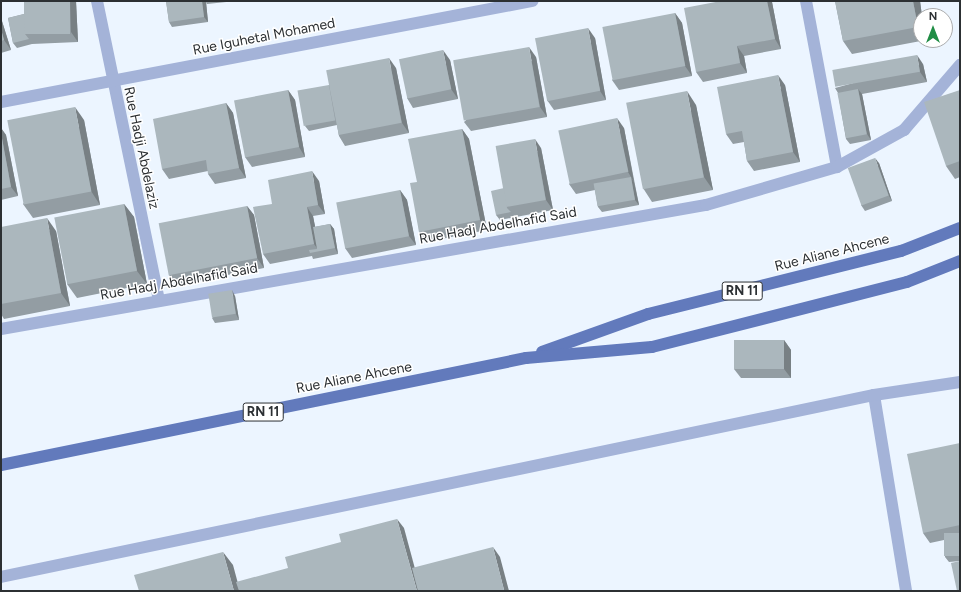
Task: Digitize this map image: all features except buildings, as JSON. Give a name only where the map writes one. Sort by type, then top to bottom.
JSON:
[{"type":"main road","name":"Rue Aliane Ahcene","points":[[526,358],[648,314],[901,251],[960,228]]},
{"type":"main road","name":"Rue Aliane Ahcene","points":[[1,465],[526,358],[652,347],[907,282],[960,261]]},
{"type":"street","name":"Rue Hadji Abdelaziz","points":[[97,1],[112,82],[159,301]]},
{"type":"street","name":"Rue Iguhetal Mohamed","points":[[1,102],[532,1]]},
{"type":"street","points":[[806,1],[838,167]]},
{"type":"street","name":"Rue Hadj Abdelhafid Said","points":[[1,329],[706,205],[838,167],[904,130],[960,65]]},
{"type":"street","points":[[1,577],[874,395],[960,382]]},
{"type":"street","points":[[874,395],[906,591]]}]
